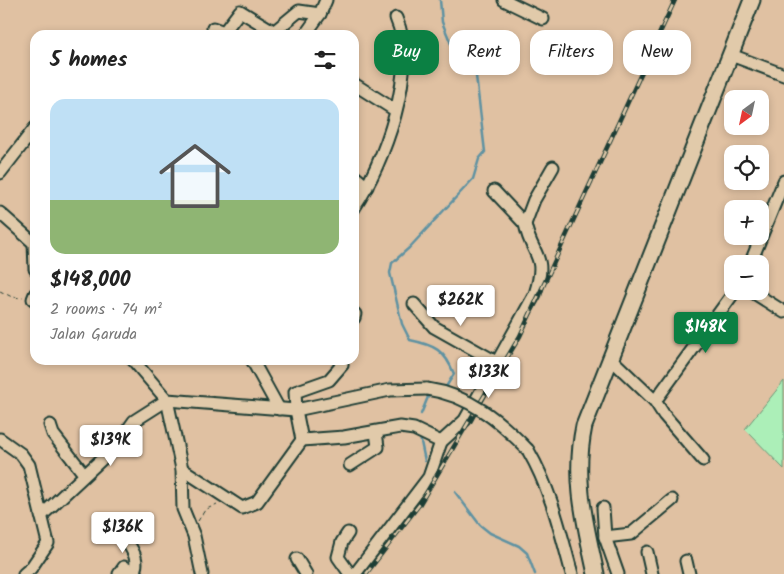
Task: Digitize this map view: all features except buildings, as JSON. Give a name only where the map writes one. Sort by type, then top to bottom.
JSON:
[{"type":"main road","points":[[596,574],[579,490],[580,447],[590,409],[612,359],[752,0]]},
{"type":"street","points":[[308,30],[320,14],[326,0]]},
{"type":"street","points":[[504,0],[543,19]]},
{"type":"street","points":[[276,30],[299,11],[320,14]]},
{"type":"street","points":[[226,30],[240,12],[267,30]]},
{"type":"street","points":[[359,200],[368,187],[390,135],[404,66],[405,46],[403,34],[396,18]]},
{"type":"street","points":[[213,28],[218,30]]},
{"type":"street","points":[[731,55],[784,75]]},
{"type":"street","points":[[359,87],[395,110]]},
{"type":"street","points":[[0,173],[30,134]]},
{"type":"street","points":[[525,224],[534,200],[553,167]]},
{"type":"street","points":[[359,180],[368,187]]},
{"type":"street","points":[[754,255],[781,200],[784,181]]},
{"type":"street","points":[[355,574],[429,478],[440,442],[465,420],[535,294],[540,277],[541,263],[525,224],[494,191]]},
{"type":"street","points":[[0,213],[30,240]]},
{"type":"street","points":[[655,400],[728,300]]},
{"type":"street","points":[[765,300],[784,312]]},
{"type":"street","points":[[414,304],[434,327],[498,363]]},
{"type":"street","points":[[612,359],[655,400],[664,415],[703,460]]},
{"type":"street","points":[[137,365],[167,400],[182,470],[183,509],[194,536],[202,574]]},
{"type":"street","points":[[255,365],[279,409]]},
{"type":"street","points":[[302,440],[296,410],[295,392],[330,380],[340,365]]},
{"type":"street","points":[[41,516],[117,445],[134,421],[167,400],[296,410],[390,390],[427,389],[457,397],[481,409],[504,426],[528,450],[543,476],[556,514],[572,574]]},
{"type":"street","points":[[50,425],[53,434],[84,474]]},
{"type":"street","points":[[182,470],[242,508],[256,502],[302,440],[376,432],[400,427],[414,429],[440,442]]},
{"type":"street","points":[[350,465],[378,447],[376,432]]},
{"type":"street","points":[[0,439],[21,454],[29,465],[48,543],[31,568],[24,574]]},
{"type":"street","points":[[605,537],[631,534],[672,500]]},
{"type":"street","points":[[603,508],[605,537],[618,574]]},
{"type":"street","points":[[348,533],[342,542],[338,557],[350,574]]},
{"type":"street","points":[[119,574],[124,567],[135,573],[136,568],[136,561],[125,538]]},
{"type":"street","points":[[647,552],[652,574]]},
{"type":"street","points":[[298,559],[306,574]]},
{"type":"street","points":[[686,561],[689,574]]},
{"type":"path","points":[[0,291],[12,297],[30,296]]},
{"type":"path","points":[[194,536],[199,517],[205,510],[220,503],[232,503]]},
{"type":"green space","points":[[784,381],[784,469],[745,429]]},
{"type":"waterway","points":[[440,0],[442,22],[454,51],[476,76],[485,152],[479,159],[473,179],[409,248],[392,263],[390,273],[402,324],[410,340],[426,344],[438,350],[451,366],[454,374],[444,390]]},
{"type":"waterway","points":[[421,414],[428,397],[432,395]]},
{"type":"waterway","points":[[420,437],[425,461]]},
{"type":"waterway","points":[[455,492],[480,525],[490,533],[519,546],[527,553],[535,574]]},
{"type":"railway","points":[[366,574],[419,505],[520,336],[675,0]]}]
